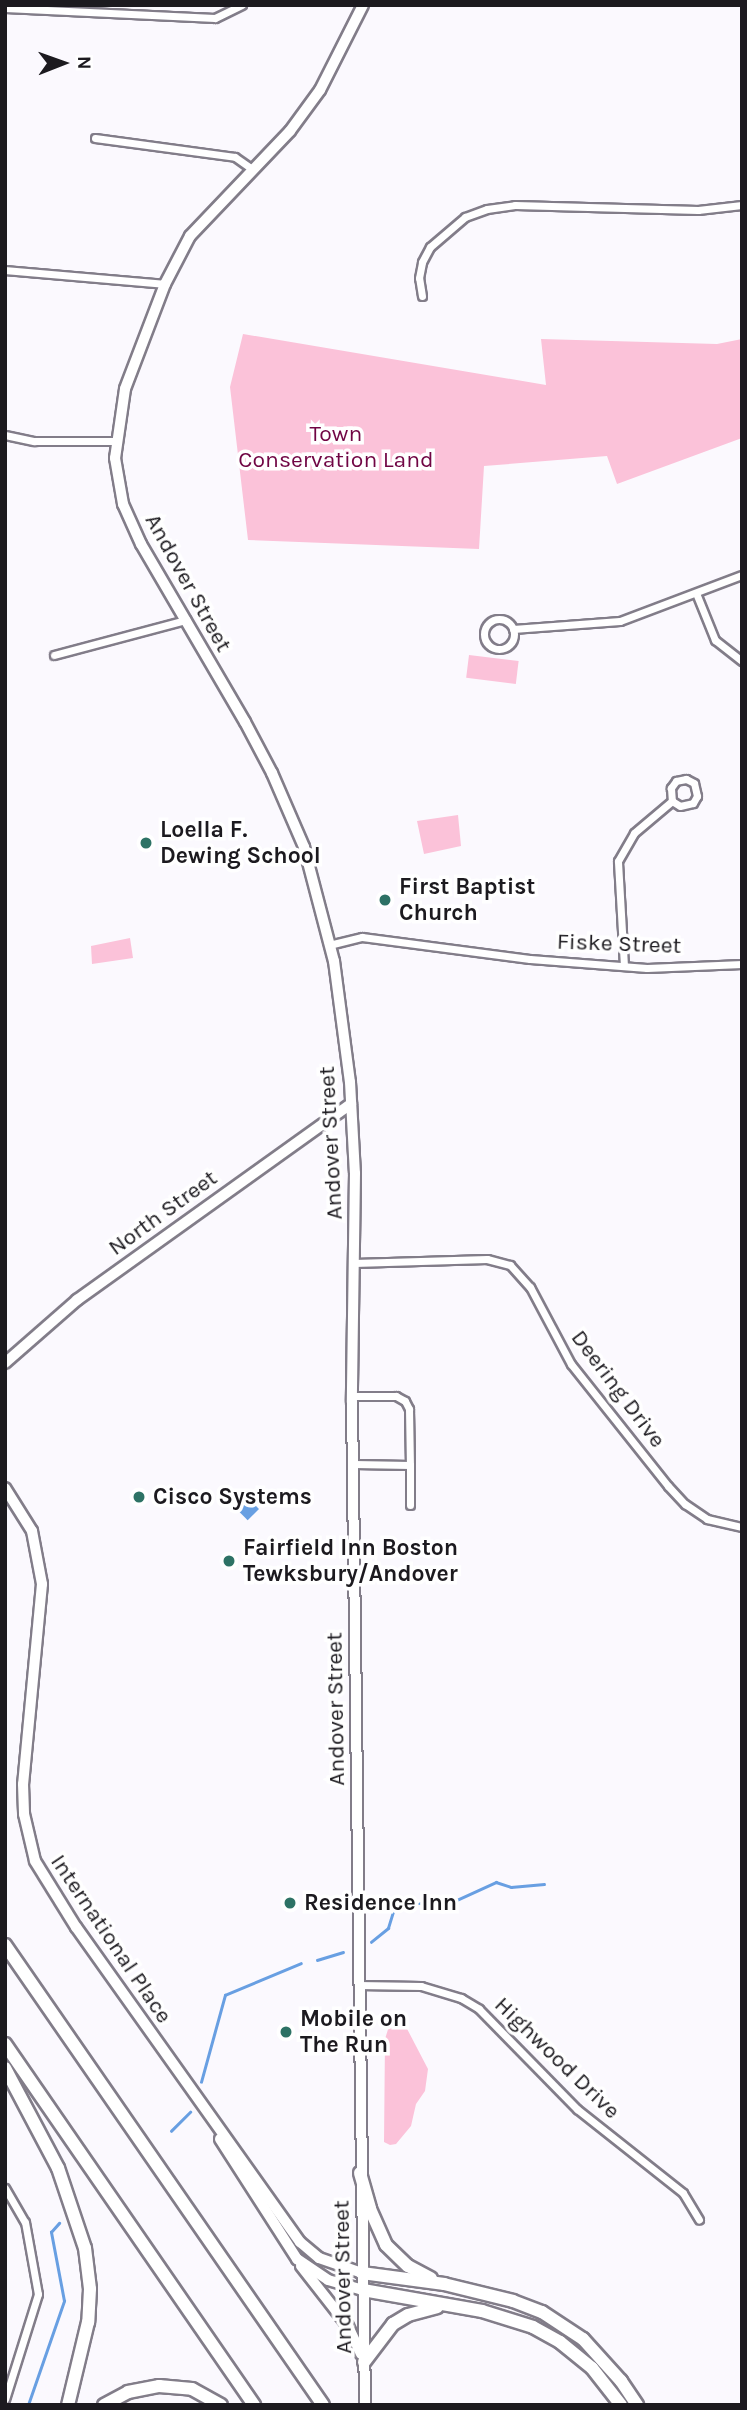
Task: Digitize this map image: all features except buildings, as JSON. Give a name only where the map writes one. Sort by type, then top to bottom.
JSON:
[{"type":"highway","points":[[5,1945],[323,2405]]},
{"type":"highway","points":[[5,2044],[254,2405]]},
{"type":"highway","points":[[5,2068],[58,2168],[85,2248],[90,2289],[89,2322],[68,2405]]},
{"type":"highway","points":[[360,2173],[376,2227],[389,2250],[408,2266],[444,2284]]},
{"type":"highway","points":[[362,2273],[444,2284],[513,2301],[568,2327],[605,2362],[637,2405]]},
{"type":"highway","points":[[363,2290],[496,2314],[547,2333],[592,2368],[621,2405]]},
{"type":"highway","points":[[364,2362],[388,2329],[398,2321],[421,2311],[448,2306]]},
{"type":"highway","points":[[103,2405],[128,2392],[159,2386],[192,2389],[220,2405]]},
{"type":"main road","name":"Andover Street","points":[[363,5],[320,90],[290,131],[190,236],[165,284],[125,389],[116,441],[123,504],[141,544],[236,705],[283,798],[304,847],[330,945],[351,1104],[355,1172],[352,1396],[365,2405]]},
{"type":"main road","name":"North Street","points":[[5,1363],[77,1300],[351,1104]]},
{"type":"main road","name":"International Place","points":[[5,1488],[32,1531],[42,1584],[23,1784],[24,1814],[36,1861],[76,1927],[300,2242],[320,2258],[362,2273]]},
{"type":"main road","name":"International Place","points":[[206,2112],[229,2156],[297,2259],[328,2280],[363,2290]]},
{"type":"main road","points":[[297,2259],[311,2281],[351,2329],[364,2362]]},
{"type":"street","points":[[5,8],[215,18],[242,5]]},
{"type":"street","points":[[95,138],[235,157],[252,169]]},
{"type":"street","points":[[422,296],[419,278],[422,262],[430,247],[446,230],[465,217],[487,209],[515,205],[698,210],[742,205]]},
{"type":"street","points":[[5,270],[165,284]]},
{"type":"street","points":[[5,435],[34,440],[116,441]]},
{"type":"street","points":[[513,629],[513,639],[508,646],[498,649],[486,641],[486,627],[493,620],[503,619],[513,629],[609,623],[742,575]]},
{"type":"street","points":[[696,593],[715,640],[742,661]]},
{"type":"street","points":[[54,655],[186,620]]},
{"type":"street","points":[[624,966],[618,861],[634,833],[673,801]]},
{"type":"street","name":"Fiske Street","points":[[330,945],[362,937],[530,960],[624,966],[742,964]]},
{"type":"street","name":"Deering Drive","points":[[354,1263],[487,1259],[510,1265],[530,1287],[571,1364],[668,1486],[685,1504],[707,1519],[742,1527]]},
{"type":"street","points":[[352,1396],[396,1396],[405,1401],[409,1409],[410,1505]]},
{"type":"street","points":[[354,1464],[410,1465]]},
{"type":"street","name":"Highwood Drive","points":[[358,1985],[421,1986],[461,1998],[479,2009],[577,2109],[683,2193],[699,2220]]},
{"type":"street","points":[[5,2188],[25,2222],[38,2294],[5,2399]]},
{"type":"green space","name":"Town Conservation Land","points":[[243,334],[546,385],[541,339],[717,344],[742,339],[742,438],[617,484],[607,456],[484,466],[479,549],[248,540],[230,387]]},
{"type":"green space","points":[[469,655],[519,661],[516,684],[466,678]]},
{"type":"green space","points":[[458,815],[461,846],[424,854],[417,821]]},
{"type":"green space","points":[[130,938],[133,958],[92,964],[91,946]]},
{"type":"green space","points":[[397,2019],[404,2023],[428,2069],[425,2091],[416,2104],[411,2126],[396,2144],[390,2145],[384,2142],[385,2039],[390,2023]]},
{"type":"water","points":[[242,1492],[259,1509],[248,1520],[231,1503]]},
{"type":"waterway","points":[[371,1942],[388,1928],[396,1901],[446,1905],[496,1882],[511,1887],[544,1884]]},
{"type":"waterway","points":[[317,1960],[343,1952]]},
{"type":"waterway","points":[[201,2082],[225,1995],[301,1963]]},
{"type":"waterway","points":[[171,2131],[190,2112]]},
{"type":"waterway","points":[[28,2405],[64,2301],[51,2232],[59,2223]]},
{"type":"place","name":"Loella F. Dewing School","points":[[146,843]]},
{"type":"place","name":"First Baptist Church","points":[[385,900]]},
{"type":"place","name":"Cisco Systems","points":[[139,1497]]},
{"type":"place","name":"Fairfield Inn Boston Tewksbury/Andover","points":[[229,1561]]},
{"type":"place","name":"Residence Inn","points":[[290,1903]]},
{"type":"place","name":"Mobile on The Run","points":[[286,2032]]}]
